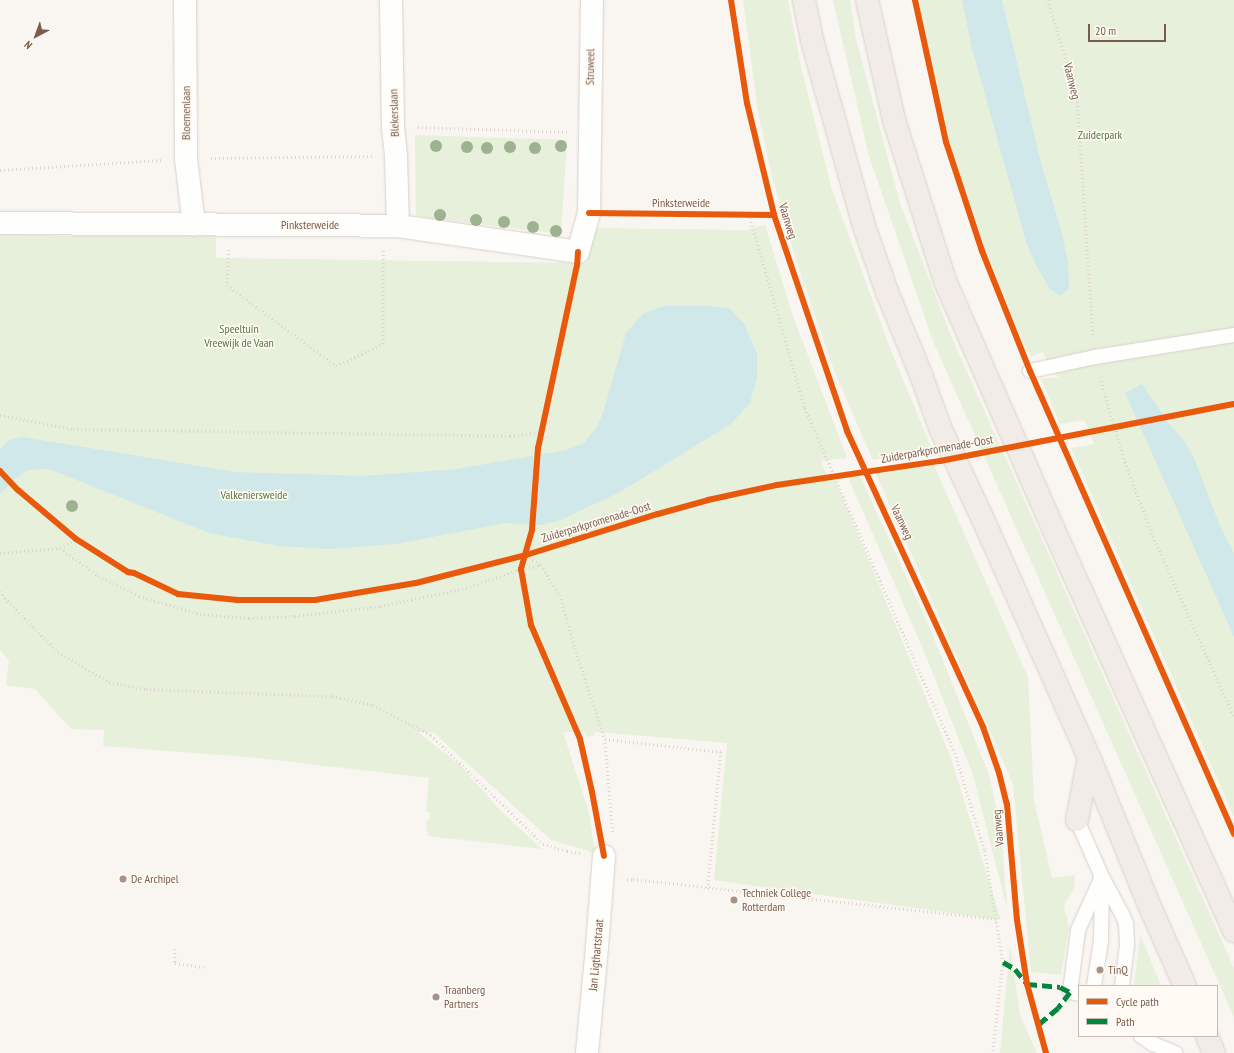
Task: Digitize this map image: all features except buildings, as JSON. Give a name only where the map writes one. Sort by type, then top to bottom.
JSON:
[{"type":"highway","points":[[804,0],[812,40],[844,160],[863,223],[887,292],[920,372],[941,430],[982,517],[1088,757],[1185,985]]},
{"type":"highway","points":[[867,0],[894,120],[946,281],[1053,528],[1234,931]]},
{"type":"highway","points":[[1077,820],[1088,757]]},
{"type":"highway","points":[[1207,1037],[1214,1053]]},
{"type":"street","name":"Bloemenlaan","points":[[185,0],[186,159],[194,225]]},
{"type":"street","name":"Blekerslaan","points":[[391,0],[393,127],[396,156],[391,225]]},
{"type":"street","name":"Struweel","points":[[589,133],[592,0]]},
{"type":"street","name":"Pinksterweide","points":[[0,223],[391,225],[578,252],[589,213],[589,133]]},
{"type":"street","name":"Jan Ligthartstraat","points":[[587,1053],[603,885],[604,856]]},
{"type":"lane","points":[[1030,371],[1095,356],[1234,335]]},
{"type":"lane","points":[[1077,820],[1102,878],[1126,924],[1127,945],[1122,985]]},
{"type":"lane","points":[[1094,985],[1101,941],[1102,878]]},
{"type":"lane","points":[[1078,994],[1070,992],[1078,930],[1102,878]]},
{"type":"lane","points":[[1142,1037],[1153,1044],[1175,1053]]},
{"type":"path","points":[[393,127],[589,133]]},
{"type":"path","points":[[741,214],[752,214],[805,408],[956,753],[985,852],[1003,962],[993,1053]]},
{"type":"path","points":[[229,224],[227,285],[336,366],[383,344],[383,260],[391,225]]},
{"type":"path","points":[[0,414],[73,429],[510,436],[541,435],[544,424]]},
{"type":"path","points":[[1108,428],[1123,425]]},
{"type":"path","points":[[824,478],[839,476]]},
{"type":"path","points":[[70,534],[83,543]]},
{"type":"path","points":[[0,553],[60,548],[76,539]]},
{"type":"path","points":[[60,548],[99,576],[139,596],[200,614],[249,618],[294,616],[380,606],[466,588],[521,569],[541,565]]},
{"type":"path","points":[[0,591],[58,652],[109,682],[146,689],[332,696],[373,705],[431,735],[543,844],[567,851],[604,856],[614,855],[605,740],[574,648],[560,595],[541,565],[527,552],[521,569],[522,576]]},
{"type":"path","points":[[605,740],[721,752],[708,888]]},
{"type":"path","points":[[603,885],[633,879],[996,919]]},
{"type":"path","points":[[175,949],[174,962],[204,967]]},
{"type":"green space","points":[[743,0],[788,0],[801,67],[831,187],[891,351],[932,449],[873,460],[835,373],[798,266],[772,177],[758,111]]},
{"type":"green space","points":[[833,0],[850,0],[856,39],[900,203],[951,336],[1234,968],[1234,1017],[933,341],[869,156]]},
{"type":"green space","name":"Zuiderpark","points":[[918,0],[1234,0],[1234,817],[1071,448],[1094,444],[1084,420],[1060,424],[1041,379],[1059,377],[1051,370],[1043,352],[1031,357],[1018,331],[985,247],[955,161],[934,87]]},
{"type":"green space","points":[[415,135],[567,140],[561,234],[416,216]]},
{"type":"green space","name":"Valkeniersweide","points":[[765,225],[793,316],[847,458],[821,461],[829,480],[835,479],[951,758],[1001,920],[714,880],[727,743],[594,732],[595,735],[586,737],[584,732],[563,732],[589,813],[595,853],[551,840],[433,732],[418,732],[460,765],[500,810],[542,849],[428,836],[426,822],[429,819],[430,812],[426,811],[429,778],[258,758],[103,746],[104,730],[71,729],[35,689],[6,685],[9,660],[0,650],[0,233],[61,236],[216,236],[216,258],[587,263],[595,228],[746,230]]},
{"type":"green space","points":[[933,463],[1028,677],[1034,800],[1052,878],[1075,875],[1074,888],[1064,906],[1069,927],[1061,975],[1031,972],[1013,784],[875,472]]},
{"type":"green space","points":[[860,476],[929,626],[989,775],[1001,830],[1007,908],[973,775],[926,656],[848,477]]},
{"type":"green space","points":[[1140,934],[1161,985],[1134,985]]},
{"type":"green space","points":[[1010,946],[1020,1015],[1037,1053],[1000,1053]]},
{"type":"water","points":[[962,0],[1002,0],[1041,163],[1062,233],[1068,262],[1069,288],[1060,296],[1050,289],[1036,265],[1027,245],[971,45]]},
{"type":"water","points":[[664,306],[707,306],[729,308],[744,324],[757,354],[757,378],[750,403],[731,424],[620,492],[561,520],[540,525],[505,523],[396,544],[330,549],[279,546],[209,533],[49,469],[28,470],[16,478],[0,494],[0,449],[9,440],[23,437],[235,472],[363,476],[457,469],[566,450],[584,443],[596,428],[603,413],[626,333],[644,313]]},
{"type":"water","points":[[1142,384],[1169,424],[1185,442],[1194,458],[1220,526],[1234,553],[1234,637],[1125,393]]},
{"type":"marked path","points":[[1003,962],[1015,969],[1027,984],[1060,987],[1070,992],[1058,1008],[1038,1025]]},
{"type":"cycle path","name":"Vaanweg","points":[[731,0],[747,103],[774,215],[847,431],[983,727],[999,773],[1007,804],[1017,920],[1027,984],[1046,1053]]},
{"type":"cycle path","points":[[915,0],[946,142],[982,251],[1030,371],[1234,834]]},
{"type":"cycle path","name":"Vaanweg","points":[[589,213],[774,215]]},
{"type":"cycle path","points":[[578,252],[577,265],[538,448],[532,530],[521,569],[531,625],[580,739],[604,856]]},
{"type":"cycle path","name":"Zuiderparkpromenade-Oost","points":[[0,471],[18,490],[76,539],[128,572],[134,573],[178,594],[238,600],[315,600],[416,583],[526,555],[708,500],[777,485],[940,461],[1234,404]]},
{"type":"place","name":"De Archipel","points":[[123,879]]},
{"type":"place","name":"Techniek College Rotterdam","points":[[734,900]]},
{"type":"place","name":"TinQ","points":[[1100,970]]},
{"type":"place","name":"Traanberg Partners","points":[[436,997]]},
{"type":"park label","name":"Speeltuin Vreewijk de Vaan","points":[[239,336]]}]
